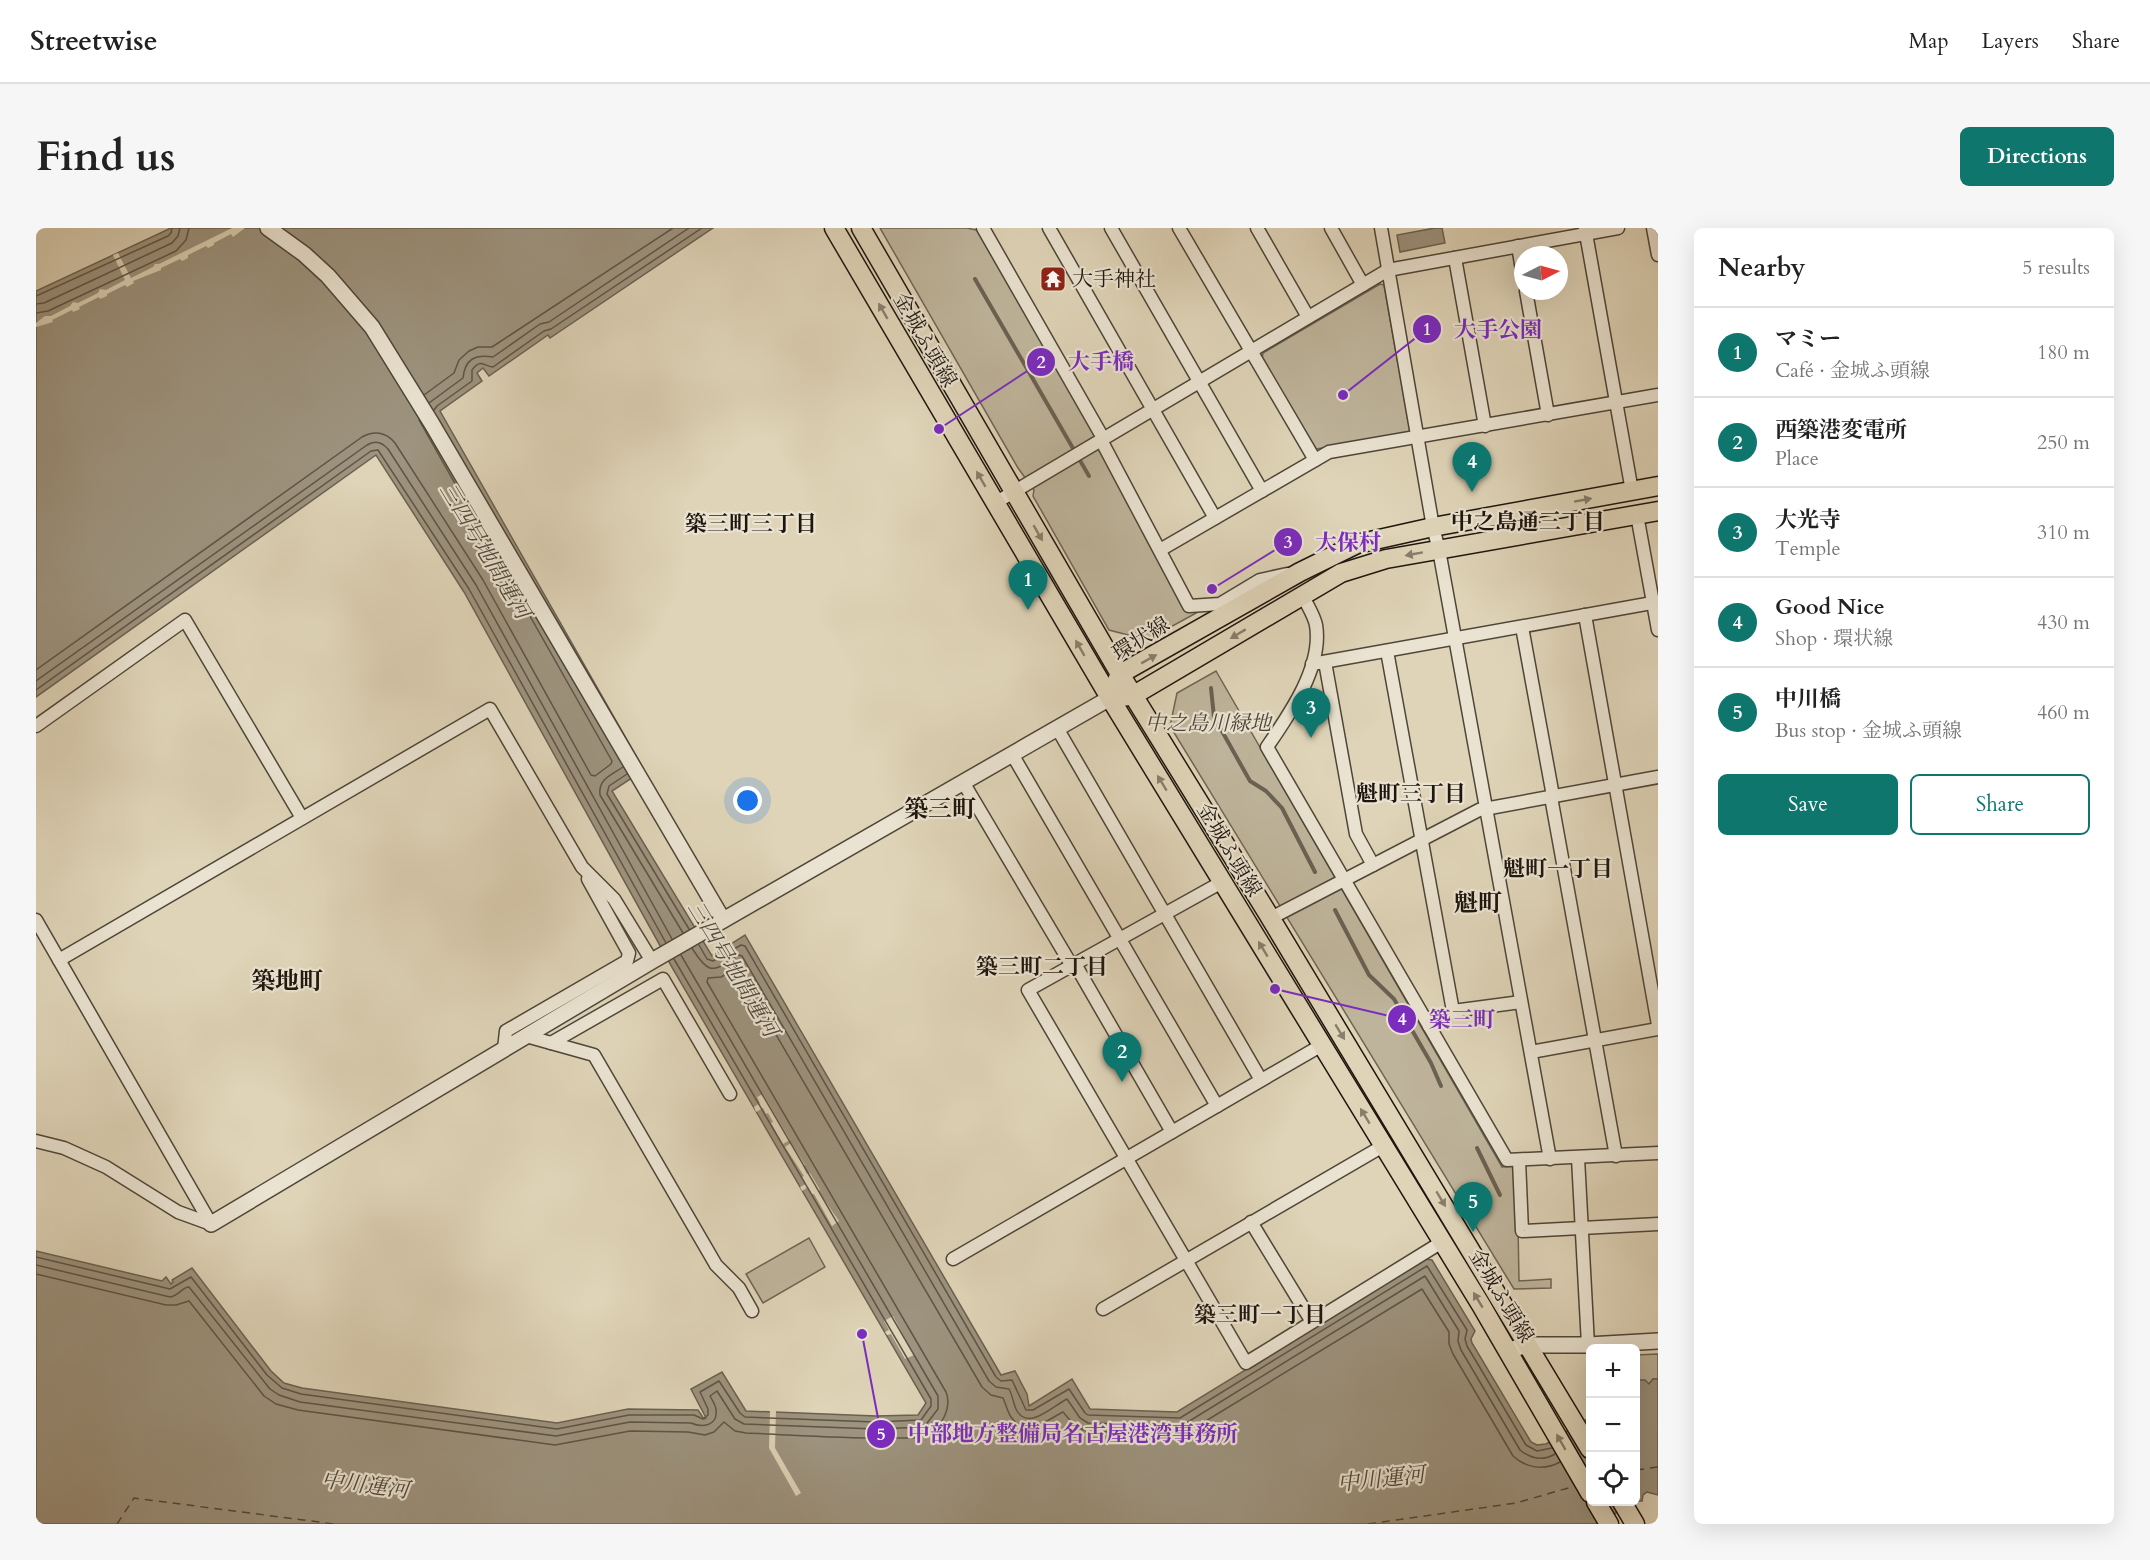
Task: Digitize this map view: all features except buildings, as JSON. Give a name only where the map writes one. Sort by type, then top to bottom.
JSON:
[{"type":"main road","name":"金城ふ頭線","points":[[834,228],[1110,698],[1508,1350],[1586,1486]]},
{"type":"main road","name":"金城ふ頭線","points":[[861,228],[1120,675],[1271,918],[1586,1442]]},
{"type":"main road","name":"環状線","points":[[1110,698],[1120,675],[1300,572],[1357,544],[1433,527],[1658,486]]},
{"type":"main road","name":"環状線","points":[[1110,698],[1134,695],[1341,573],[1362,565],[1658,511]]},
{"type":"main road","points":[[1598,1506],[1609,1524]]},
{"type":"main road","points":[[1624,1506],[1635,1524]]},
{"type":"street","points":[[268,228],[304,254],[328,276],[372,327],[427,415],[723,920]]},
{"type":"street","points":[[983,228],[1189,606],[1220,604],[1260,580],[1300,572]]},
{"type":"street","points":[[1049,228],[1215,518]]},
{"type":"street","points":[[1111,228],[1262,491]]},
{"type":"street","points":[[1179,228],[1315,460]]},
{"type":"street","points":[[1257,228],[1308,316]]},
{"type":"street","points":[[1331,228],[1364,285]]},
{"type":"street","points":[[1381,228],[1433,527],[1456,639],[1550,1159]]},
{"type":"street","points":[[1518,246],[1585,231],[1618,228]]},
{"type":"street","points":[[1653,228],[1658,255]]},
{"type":"street","points":[[1585,231],[1632,491]]},
{"type":"street","points":[[995,504],[1388,270],[1514,247]]},
{"type":"street","points":[[1455,258],[1485,426]]},
{"type":"street","points":[[1528,300],[1548,415]]},
{"type":"street","points":[[1160,550],[1329,452],[1658,395]]},
{"type":"street","points":[[1637,515],[1656,602],[1658,630]]},
{"type":"street","points":[[1303,596],[1316,624],[1317,642],[1312,664],[1290,713],[1267,747],[1507,1160],[1658,1153]]},
{"type":"street","points":[[1312,664],[1656,602]]},
{"type":"street","points":[[1531,1052],[1658,1027],[1585,615]]},
{"type":"street","points":[[36,726],[185,620],[302,818]]},
{"type":"street","points":[[1522,627],[1616,1156]]},
{"type":"street","points":[[1388,651],[1453,1011]]},
{"type":"street","points":[[1325,662],[1356,834],[1373,865]]},
{"type":"street","points":[[211,1224],[652,961],[1110,698]]},
{"type":"street","points":[[58,960],[490,709],[629,953],[627,961],[506,1031],[504,1048]]},
{"type":"street","points":[[1057,728],[1261,1080]]},
{"type":"street","points":[[1012,754],[1217,1106]]},
{"type":"street","points":[[1271,918],[1479,810],[1658,777]]},
{"type":"street","points":[[963,782],[1172,1132]]},
{"type":"street","points":[[582,867],[614,899],[652,961]]},
{"type":"street","points":[[1222,882],[1028,990],[1246,1363],[1442,1242]]},
{"type":"street","points":[[36,920],[211,1224]]},
{"type":"street","points":[[551,1043],[663,979],[730,1094]]},
{"type":"street","points":[[1429,1026],[1453,1011],[1521,1002]]},
{"type":"street","points":[[526,1036],[594,1055],[716,1265],[739,1288],[752,1311]]},
{"type":"street","points":[[953,1259],[1322,1045]]},
{"type":"street","points":[[36,1141],[64,1148],[106,1167],[178,1212],[211,1224]]},
{"type":"street","points":[[1103,1309],[1383,1146]]},
{"type":"street","points":[[1578,1158],[1588,1344]]},
{"type":"street","points":[[1519,1160],[1522,1231],[1658,1224]]},
{"type":"street","points":[[1251,1222],[1312,1322]]},
{"type":"street","points":[[1606,1344],[1658,1341]]},
{"type":"street","points":[[1508,1350],[1529,1345],[1586,1345]]},
{"type":"green space","points":[[880,228],[967,228],[981,231],[1092,424],[1185,609],[1198,612],[1147,640],[1109,630],[1033,496],[1034,490],[1018,468]]},
{"type":"green space","points":[[1380,284],[1384,285],[1410,431],[1407,435],[1316,449],[1262,359],[1263,353]]},
{"type":"green space","name":"中之島川緑地","points":[[1216,671],[1502,1167],[1517,1166],[1519,1281],[1551,1279],[1551,1288],[1514,1289],[1170,726],[1177,693]]},
{"type":"green space","points":[[809,1238],[825,1267],[763,1303],[746,1274]]},
{"type":"green space","points":[[1658,1354],[1658,1379],[1653,1379],[1649,1384],[1640,1381],[1640,1355]]},
{"type":"water","points":[[171,228],[713,228],[550,338],[548,335],[489,376],[483,368],[477,373],[482,381],[440,411],[644,770],[612,791],[712,956],[745,935],[1001,1375],[1015,1371],[1027,1394],[1029,1406],[1072,1379],[1090,1409],[1177,1412],[1426,1259],[1432,1260],[1475,1331],[1471,1339],[1472,1343],[1531,1442],[1537,1445],[1546,1444],[1586,1419],[1586,1506],[1627,1506],[1598,1524],[36,1524],[36,1251],[162,1281],[166,1277],[171,1284],[172,1280],[192,1268],[271,1371],[284,1383],[302,1388],[557,1423],[628,1409],[698,1410],[704,1419],[706,1418],[691,1389],[722,1372],[746,1411],[876,1416],[918,1415],[926,1403],[673,969],[464,592],[376,455],[36,697],[36,291]]},
{"type":"water","points":[[1442,228],[1445,243],[1400,252],[1397,235]]},
{"type":"water","points":[[1653,1379],[1658,1379],[1658,1495],[1647,1492],[1640,1501],[1640,1380],[1645,1380],[1649,1384]]},
{"type":"pier","points":[[232,228],[245,228],[233,237],[231,234],[208,248],[206,246],[188,255],[188,258],[182,261],[180,259],[161,270],[133,281],[134,283],[127,287],[125,285],[107,296],[100,299],[99,297],[79,307],[80,309],[73,312],[72,310],[52,320],[53,322],[36,327],[36,323],[45,316],[51,316],[73,302],[78,303],[98,293],[100,289],[106,290],[125,280],[113,255],[118,253],[131,278],[155,264]]},
{"type":"pier","points":[[763,1094],[790,1140],[783,1144],[768,1113],[766,1114],[763,1108],[756,1112],[754,1107],[760,1103],[757,1097]]},
{"type":"pier","points":[[791,1143],[805,1165],[803,1166],[807,1174],[810,1173],[820,1190],[818,1191],[839,1221],[832,1226],[814,1194],[808,1187],[802,1191],[800,1187],[806,1184],[802,1177],[804,1176],[785,1147]]},
{"type":"pier","points":[[893,1316],[914,1355],[905,1359],[891,1334],[887,1335],[885,1332],[889,1330],[884,1321]]},
{"type":"pier","points":[[770,1410],[776,1410],[775,1448],[801,1493],[796,1496],[769,1448]]},
{"type":"waterway","points":[[975,279],[1089,476]]},
{"type":"waterway","points":[[1211,688],[1214,717],[1250,781],[1266,791],[1282,808],[1315,872]]},
{"type":"waterway","points":[[1335,910],[1369,975],[1394,999],[1431,1063],[1441,1086]]},
{"type":"waterway","points":[[1477,1148],[1500,1195]]},
{"type":"ferry route","points":[[1640,1469],[1658,1467]]},
{"type":"ferry route","points":[[1368,1524],[1516,1503],[1575,1486]]},
{"type":"ferry route","points":[[117,1524],[134,1498],[334,1524]]},
{"type":"place","name":"大手神社","points":[[1053,279]]},
{"type":"place","name":"大手公園","points":[[1343,395]]},
{"type":"place","name":"大手橋","points":[[939,429]]},
{"type":"place","name":"Good Nice","points":[[1472,492]]},
{"type":"place","name":"大保村","points":[[1212,589]]},
{"type":"place","name":"マミー","points":[[1028,610]]},
{"type":"place","name":"大光寺","points":[[1311,738]]},
{"type":"place","name":"築三町","points":[[1275,989]]},
{"type":"place","name":"西築港変電所","points":[[1122,1082]]},
{"type":"place","name":"中川橋","points":[[1473,1232]]},
{"type":"place","name":"中部地方整備局名古屋港湾事務所","points":[[862,1334]]},
{"type":"district","name":"中之島通三丁目","points":[[1528,522]]},
{"type":"district","name":"築三町三丁目","points":[[751,524]]},
{"type":"district","name":"魁町三丁目","points":[[1411,794]]},
{"type":"district","name":"築三町","points":[[940,809]]},
{"type":"district","name":"魁町一丁目","points":[[1558,869]]},
{"type":"district","name":"魁町","points":[[1478,903]]},
{"type":"district","name":"築三町二丁目","points":[[1042,967]]},
{"type":"district","name":"築地町","points":[[287,981]]},
{"type":"district","name":"築三町一丁目","points":[[1260,1315]]},
{"type":"water label","name":"三四号地間運河","points":[[485,551]]},
{"type":"water label","name":"三四号地間運河","points":[[733,969]]},
{"type":"water label","name":"中川運河","points":[[1381,1479]]},
{"type":"water label","name":"中川運河","points":[[365,1485]]}]
